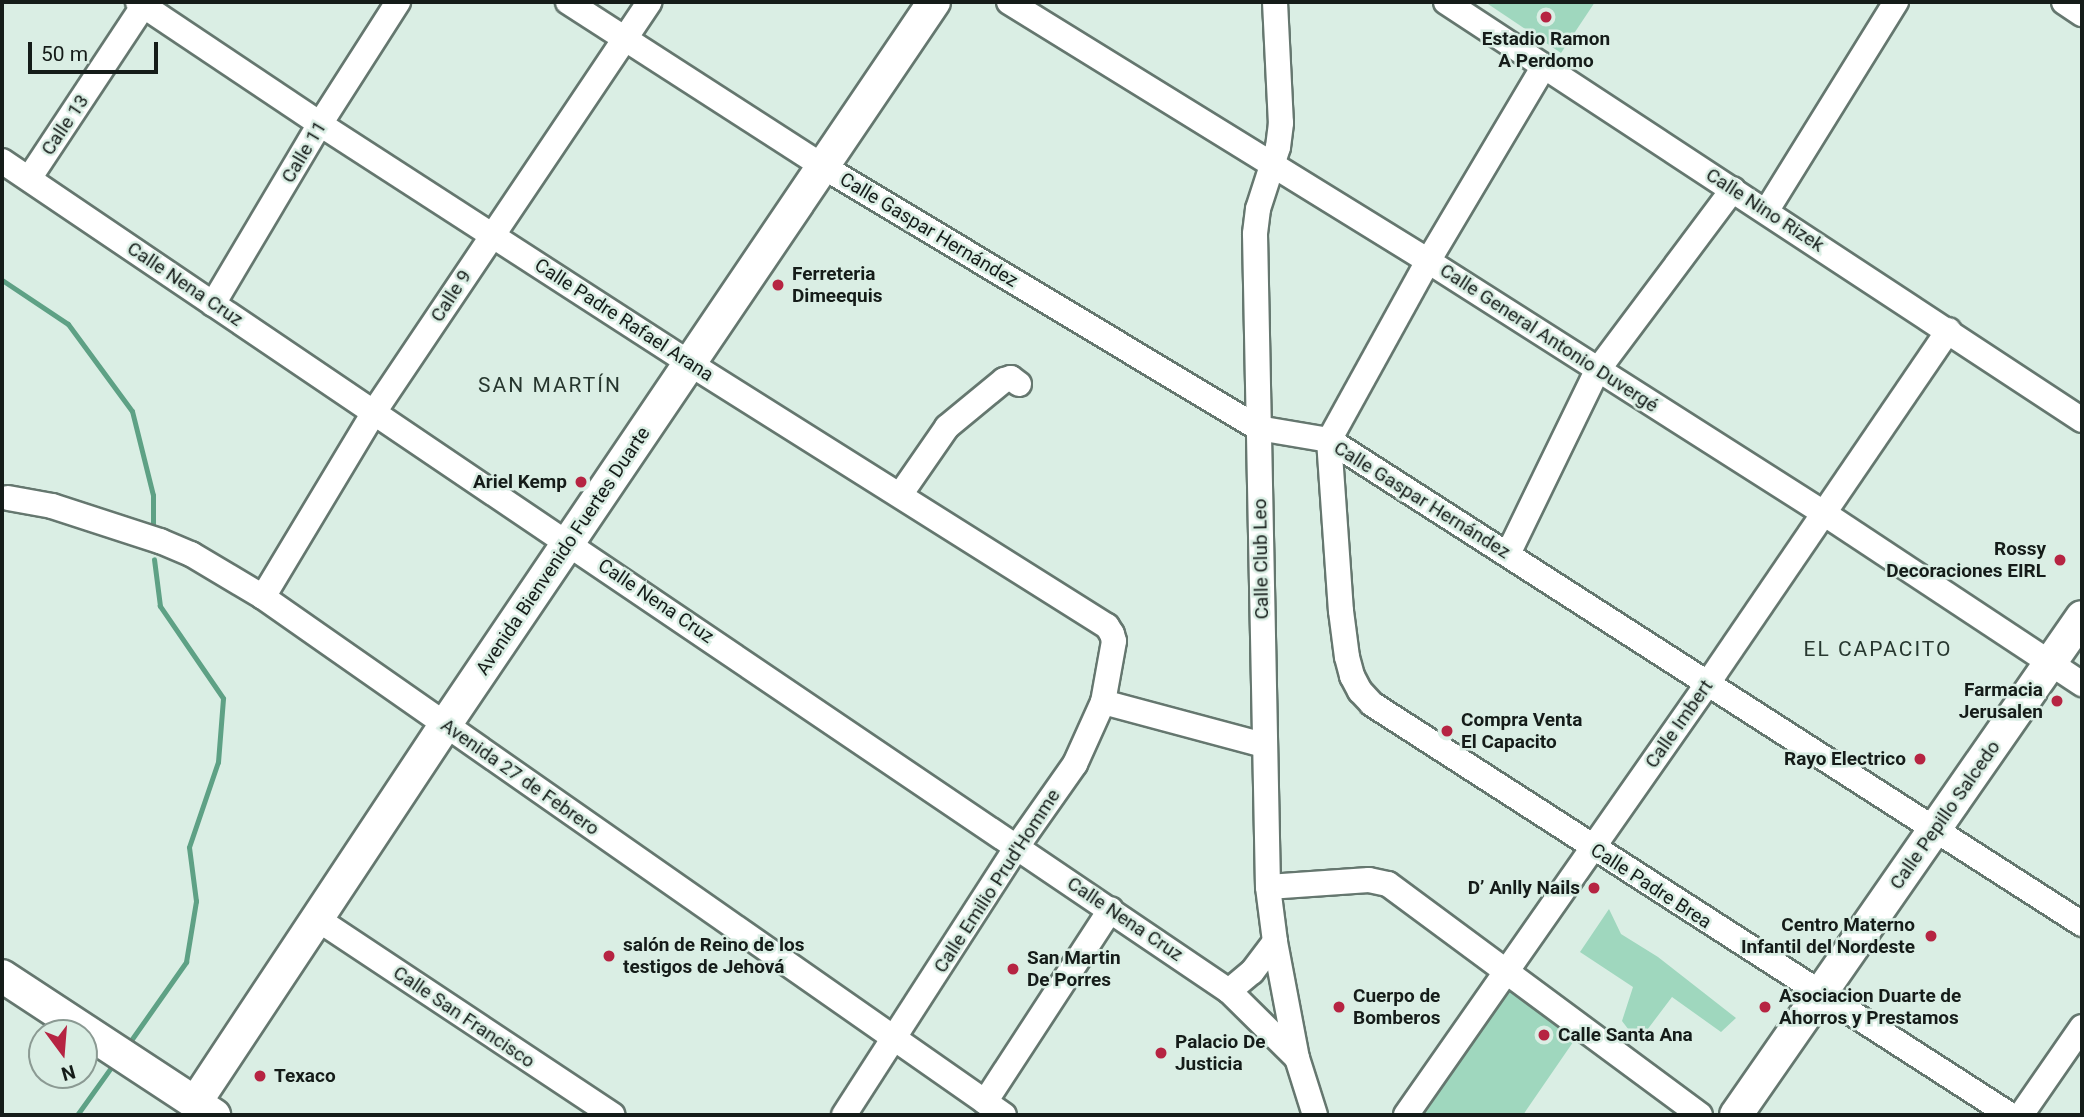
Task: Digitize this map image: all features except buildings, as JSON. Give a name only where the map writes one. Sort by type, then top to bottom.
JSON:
[{"type":"main road","name":"Avenida Bienvenido Fuertes Duarte","points":[[204,1109],[316,918],[934,2]]},
{"type":"main road","name":"Calle Pepillo Salcedo","points":[[1736,1115],[2082,617]]},
{"type":"main road","points":[[2,978],[204,1109]]},
{"type":"street","name":"Calle 11","points":[[213,304],[320,124],[398,2]]},
{"type":"street","name":"Calle Gaspar Hernández","points":[[568,2],[824,167],[1258,428],[1329,440],[2082,924]]},
{"type":"street","name":"Calle 9","points":[[263,597],[374,412],[649,2]]},
{"type":"street","name":"Calle General Antonio Duvergé","points":[[1009,2],[1428,261],[1822,512],[2082,684]]},
{"type":"street","name":"Calle Club Leo","points":[[1275,2],[1282,123],[1258,209],[1255,234],[1268,887],[1275,942],[1297,1058],[1315,1115]]},
{"type":"street","name":"Calle Nino Rizek","points":[[1446,2],[1949,330],[2082,420]]},
{"type":"street","points":[[1766,210],[1896,2]]},
{"type":"street","points":[[2064,2],[2082,14]]},
{"type":"street","name":"Calle Padre Rafael Arana","points":[[142,3],[320,124],[689,363],[1107,626],[1112,634]]},
{"type":"street","name":"Calle 13","points":[[30,177],[142,3]]},
{"type":"street","points":[[1329,440],[1428,261],[1544,66]]},
{"type":"street","name":"Calle Nena Cruz","points":[[2,160],[1229,990],[1297,1058]]},
{"type":"street","points":[[1508,554],[1597,370],[1733,189]]},
{"type":"street","name":"Calle Imbert","points":[[1406,1115],[1708,683],[1822,512],[1949,330]]},
{"type":"street","points":[[900,495],[947,427],[1004,380],[1011,378],[1019,384]]},
{"type":"street","name":"Calle Padre Brea","points":[[1329,440],[1346,657],[1352,677],[1365,698],[1593,849],[2011,1115]]},
{"type":"street","name":"Avenida 27 de Febrero","points":[[4,496],[52,506],[160,541],[191,554],[263,597],[994,1109]]},
{"type":"street","name":"Calle Emilio Prud'Homme","points":[[844,1115],[1018,845],[1074,764],[1103,702],[1114,641],[1112,634]]},
{"type":"street","points":[[1103,702],[1264,745]]},
{"type":"street","points":[[1268,887],[1379,881],[1507,971],[1700,1115]]},
{"type":"street","points":[[994,1109],[1111,909]]},
{"type":"street","name":"Calle San Francisco","points":[[316,918],[613,1115]]},
{"type":"street","points":[[1229,990],[1252,972],[1275,942]]},
{"type":"street","points":[[2021,1115],[2082,1027]]},
{"type":"green space","name":"Estadio Ramon A Perdomo","points":[[1485,2],[1595,2],[1561,53]]},
{"type":"green space","points":[[1609,909],[1621,934],[1658,957],[1736,1018],[1721,1032],[1672,997],[1638,1042],[1622,1021],[1633,987],[1580,952]]},
{"type":"green space","points":[[1515,979],[1580,1032],[1523,1115],[1424,1115]]},
{"type":"waterway","points":[[2,280],[68,324],[132,411],[153,495],[153,527]]},
{"type":"waterway","points":[[127,1046],[186,962],[196,901],[189,847],[218,762],[223,698],[160,606],[154,559]]},
{"type":"waterway","points":[[77,1115],[115,1062]]},
{"type":"place","name":"Estadio Ramon A Perdomo","points":[[1546,17]]},
{"type":"place","name":"Ferreteria Dimeequis","points":[[778,285]]},
{"type":"place","name":"Ariel Kemp","points":[[581,482]]},
{"type":"place","name":"Rossy Decoraciones EIRL","points":[[2060,560]]},
{"type":"place","name":"Farmacia Jerusalen","points":[[2057,701]]},
{"type":"place","name":"Compra Venta El Capacito","points":[[1447,731]]},
{"type":"place","name":"Rayo Electrico","points":[[1920,759]]},
{"type":"place","name":"D’ Anlly Nails","points":[[1594,888]]},
{"type":"place","name":"Centro Materno Infantil del Nordeste","points":[[1931,936]]},
{"type":"place","name":"salón de Reino de los testigos de Jehová","points":[[609,956]]},
{"type":"place","name":"San Martin De Porres","points":[[1013,969]]},
{"type":"place","name":"Cuerpo de Bomberos","points":[[1339,1007]]},
{"type":"place","name":"Asociacion Duarte de Ahorros y Prestamos","points":[[1765,1007]]},
{"type":"place","name":"Calle Santa Ana","points":[[1544,1035]]},
{"type":"place","name":"Palacio De Justicia","points":[[1161,1053]]},
{"type":"place","name":"Texaco","points":[[260,1076]]},
{"type":"district","name":"SAN MARTÍN","points":[[550,385]]},
{"type":"district","name":"EL CAPACITO","points":[[1878,649]]}]
